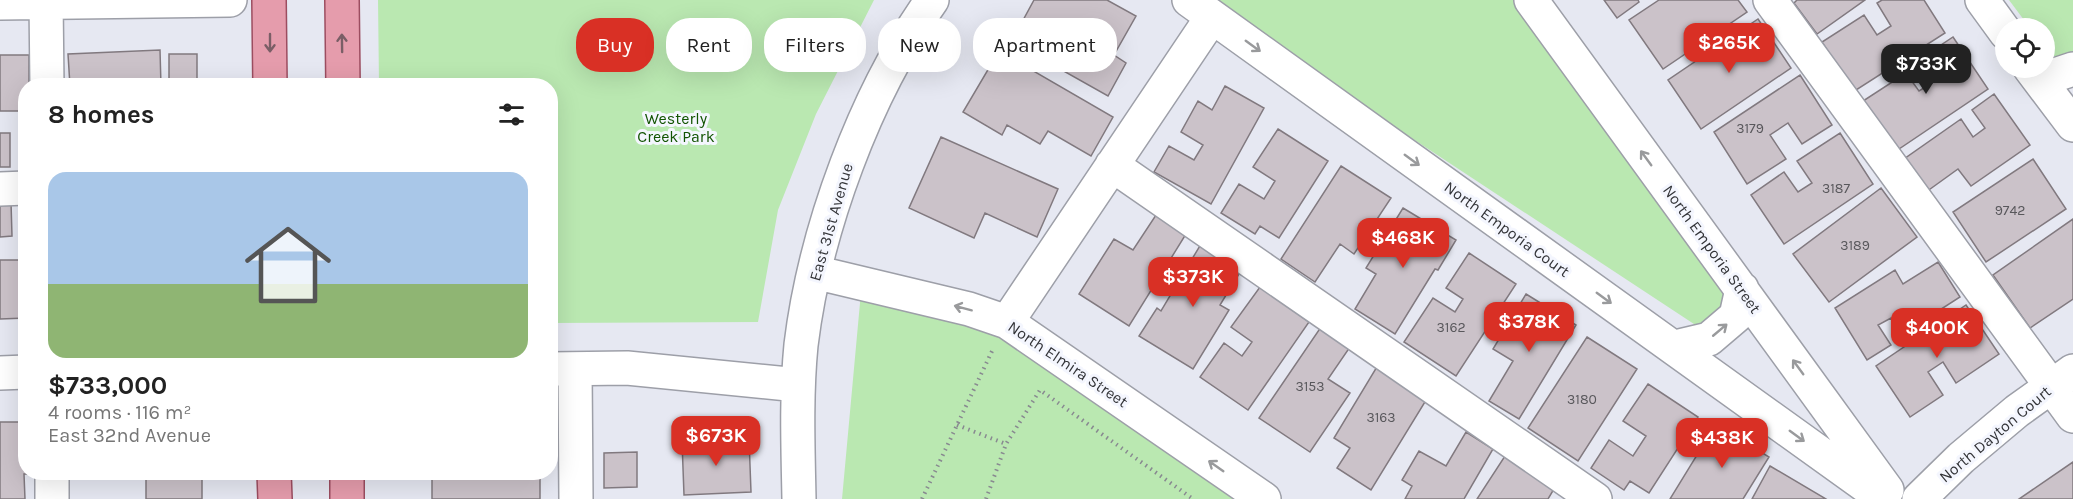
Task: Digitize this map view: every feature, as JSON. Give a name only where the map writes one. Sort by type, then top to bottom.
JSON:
[{"type":"main road","points":[[269,0],[270,78]]},
{"type":"main road","points":[[342,0],[343,78]]},
{"type":"main road","points":[[274,480],[275,499]]},
{"type":"main road","points":[[347,480],[347,499]]},
{"type":"street","points":[[0,3],[230,0]]},
{"type":"street","name":"East 31st Avenue","points":[[799,499],[798,385],[814,272],[850,154],[880,89],[921,15],[932,0]]},
{"type":"street","name":"North Emporia Street","points":[[1531,0],[1894,499]]},
{"type":"street","points":[[1770,0],[2062,379],[2073,416]]},
{"type":"street","points":[[1982,0],[1995,18]]},
{"type":"street","points":[[46,1],[47,78]]},
{"type":"street","points":[[1007,322],[1112,165],[1201,8]]},
{"type":"street","name":"North Emporia Court","points":[[1201,8],[1884,499]]},
{"type":"street","points":[[2055,71],[2073,69]]},
{"type":"street","points":[[2038,78],[2073,125]]},
{"type":"street","points":[[1112,165],[1595,499]]},
{"type":"street","points":[[0,189],[18,188]]},
{"type":"street","name":"North Elmira Street","points":[[814,272],[969,309],[1007,322],[1264,499]]},
{"type":"street","points":[[1675,347],[1709,339],[1736,316],[1742,289]]},
{"type":"street","points":[[576,499],[563,369],[627,368],[798,385]]},
{"type":"street","points":[[0,373],[18,372]]},
{"type":"street","name":"North Dayton Court","points":[[1919,499],[1961,458],[2017,411],[2062,379]]},
{"type":"street","points":[[1827,406],[1828,458]]},
{"type":"street","points":[[51,480],[52,499]]},
{"type":"path","points":[[922,499],[1007,322]]},
{"type":"path","points":[[986,499],[1006,444],[1040,390],[1192,499]]},
{"type":"path","points":[[957,425],[1006,444]]},
{"type":"green space","name":"Westerly Creek Park","points":[[378,0],[874,0],[865,18],[764,18],[764,72],[837,72],[816,114],[778,210],[758,322],[558,323],[558,78],[379,78]]},
{"type":"green space","points":[[1202,0],[1518,0],[1727,288],[1722,312],[1697,326]]},
{"type":"green space","points":[[2009,0],[2073,0],[2073,58],[2064,59],[2055,56],[2055,18],[2022,18]]},
{"type":"green space","points":[[861,292],[1007,322],[1264,499],[842,499]]},
{"type":"building","points":[[1034,0],[1107,0],[1136,16],[1117,50],[1117,18],[1024,18]]},
{"type":"building","points":[[1604,0],[1638,0],[1639,2],[1617,18]]},
{"type":"building","points":[[1659,0],[1738,0],[1747,12],[1663,69],[1629,20]]},
{"type":"building","points":[[1797,0],[1865,0],[1817,34],[1794,3]]},
{"type":"building","points":[[1882,0],[1924,0],[1945,33],[1853,92],[1822,42],[1864,15],[1877,35],[1891,26],[1877,3]]},
{"type":"building","points":[[1758,19],[1791,68],[1701,129],[1668,80]]},
{"type":"building","points":[[1953,37],[1988,89],[1896,151],[1863,101],[1906,73],[1919,91],[1932,83],[1917,61]]},
{"type":"building","points":[[160,50],[161,78],[70,78],[68,54]]},
{"type":"building","points":[[169,54],[197,54],[197,78],[169,78]]},
{"type":"building","points":[[0,55],[29,55],[29,78],[18,78],[18,111],[0,111]]},
{"type":"building","points":[[1117,57],[1126,63],[1108,96],[1065,72],[1117,72]]},
{"type":"building","points":[[987,72],[1035,72],[1113,117],[1091,156],[1048,131],[1040,144],[1007,125],[1002,135],[963,112]]},
{"type":"building","points":[[1800,75],[1832,125],[1802,144],[1788,123],[1770,135],[1786,159],[1747,184],[1714,132]]},
{"type":"building","points":[[1225,86],[1264,108],[1211,204],[1154,172],[1169,146],[1194,160],[1203,145],[1181,132],[1198,101],[1212,110]]},
{"type":"building","points":[[1994,94],[2030,145],[1971,186],[1958,169],[1926,192],[1904,159],[1961,119],[1973,137],[1985,128],[1972,110]]},
{"type":"building","points":[[1278,129],[1328,161],[1279,238],[1260,226],[1255,234],[1221,213],[1239,184],[1264,199],[1275,181],[1253,167]]},
{"type":"building","points":[[0,133],[10,133],[10,167],[0,167]]},
{"type":"building","points":[[1840,133],[1873,184],[1784,244],[1751,195],[1784,172],[1798,192],[1812,183],[1797,161]]},
{"type":"building","points":[[941,137],[1058,189],[1037,237],[985,213],[974,238],[909,208]]},
{"type":"building","points":[[2033,159],[2066,209],[1986,262],[1953,212]]},
{"type":"building","points":[[1341,166],[1391,198],[1354,254],[1340,244],[1315,282],[1281,259]]},
{"type":"building","points":[[1881,188],[1917,237],[1829,302],[1793,254]]},
{"type":"building","points":[[11,202],[12,236],[0,237],[0,203]]},
{"type":"building","points":[[1403,208],[1456,240],[1438,270],[1435,269],[1395,334],[1355,309],[1376,274],[1366,268]]},
{"type":"building","points":[[1156,215],[1186,234],[1129,326],[1079,294],[1114,239],[1133,250]]},
{"type":"building","points":[[2073,219],[2073,299],[2030,328],[1993,275]]},
{"type":"building","points":[[1201,244],[1242,269],[1220,305],[1229,310],[1193,369],[1139,336],[1157,308],[1161,311]]},
{"type":"building","points":[[1469,253],[1516,284],[1456,376],[1404,342],[1433,298],[1455,312],[1463,299],[1446,288]]},
{"type":"building","points":[[0,260],[18,260],[18,318],[0,319]]},
{"type":"building","points":[[1938,262],[1960,297],[1901,335],[1891,318],[1878,325],[1891,345],[1867,360],[1835,308],[1895,270],[1903,284]]},
{"type":"building","points":[[1260,287],[1309,322],[1248,410],[1200,377],[1224,343],[1242,356],[1252,342],[1231,327]]},
{"type":"building","points":[[1526,294],[1576,325],[1519,419],[1489,401],[1513,361],[1493,349]]},
{"type":"building","points":[[1966,305],[1999,354],[1956,383],[1943,362],[1928,372],[1943,395],[1910,417],[1876,366]]},
{"type":"building","points":[[1321,327],[1350,347],[1328,379],[1350,393],[1310,452],[1259,418]]},
{"type":"building","points":[[1587,337],[1637,369],[1578,461],[1528,428]]},
{"type":"building","points":[[1378,365],[1428,397],[1371,490],[1337,468],[1350,448],[1334,438]]},
{"type":"building","points":[[1648,384],[1698,417],[1649,493],[1630,481],[1624,490],[1591,468],[1609,440],[1633,456],[1646,436],[1623,421]]},
{"type":"building","points":[[0,422],[18,422],[18,480],[24,480],[25,499],[0,499]]},
{"type":"building","points":[[1716,424],[1769,457],[1743,499],[1670,499]]},
{"type":"building","points":[[1466,432],[1493,449],[1464,499],[1405,499],[1412,486],[1402,480],[1419,451],[1446,466]]},
{"type":"building","points":[[749,439],[751,492],[684,495],[682,441]]},
{"type":"building","points":[[637,452],[637,487],[604,488],[604,453]]},
{"type":"building","points":[[1505,456],[1554,489],[1548,499],[1477,499]]},
{"type":"building","points":[[2073,462],[2073,499],[2019,499]]},
{"type":"building","points":[[1770,466],[1826,499],[1752,499]]},
{"type":"building","points":[[146,480],[202,480],[202,499],[146,499]]},
{"type":"building","points":[[432,480],[540,480],[540,499],[432,499]]}]
